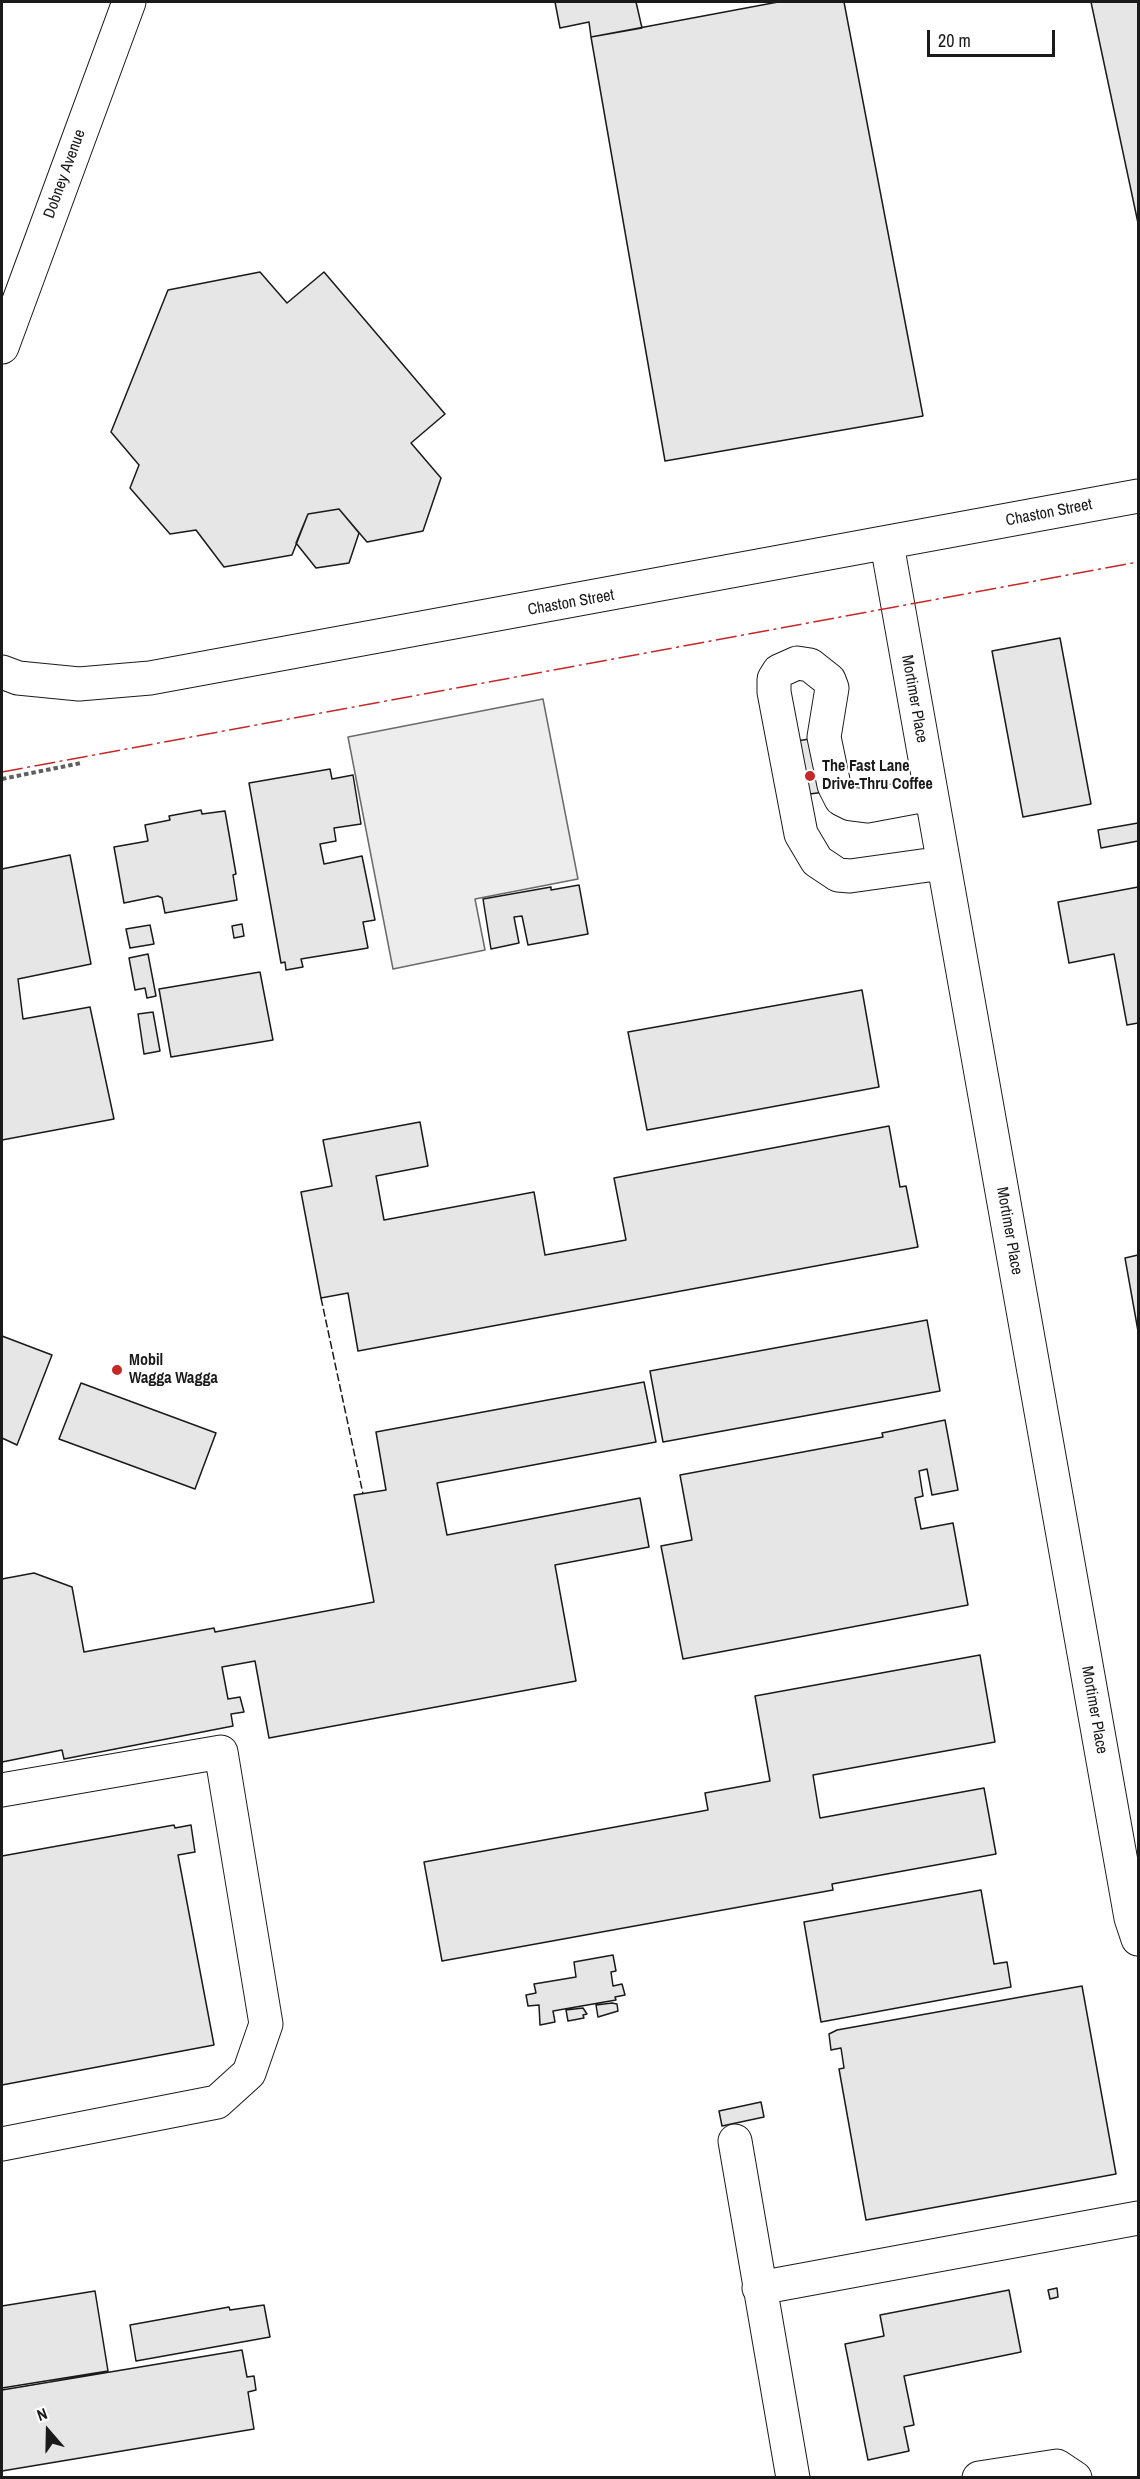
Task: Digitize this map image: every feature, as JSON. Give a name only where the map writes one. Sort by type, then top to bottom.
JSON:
[{"type":"street","name":"Dobney Avenue","points":[[2,347],[129,2]]},
{"type":"street","name":"Chaston Street","points":[[2,672],[18,678],[79,684],[150,678],[1138,496]]},
{"type":"street","name":"Mortimer Place","points":[[887,544],[1135,1928]]},
{"type":"street","points":[[931,794],[867,806],[851,804],[841,799],[834,785],[824,737],[832,688],[829,680],[810,665],[797,663],[778,671],[774,679],[774,692],[801,834],[817,861],[838,875],[850,876],[943,863]]},
{"type":"street","points":[[2,1790],[221,1752],[266,2024],[249,2073],[217,2102],[2,2144]]},
{"type":"street","points":[[735,2141],[793,2478]]},
{"type":"street","points":[[759,2288],[1138,2218]]},
{"type":"street","points":[[979,2478],[1057,2466],[1076,2478]]},
{"type":"path","points":[[2,778],[81,763]]},
{"type":"shaded area","points":[[543,699],[578,879],[475,899],[485,950],[393,969],[348,737]]},
{"type":"building","points":[[555,2],[636,2],[642,28],[591,37],[589,22],[560,28]]},
{"type":"building","points":[[778,2],[844,2],[923,416],[665,461],[591,37]]},
{"type":"building","points":[[1091,2],[1138,2],[1138,223]]},
{"type":"building","points":[[260,272],[287,303],[324,272],[445,414],[411,443],[441,478],[423,531],[367,542],[339,509],[308,514],[292,555],[224,567],[196,530],[170,534],[130,488],[139,465],[111,432],[168,290]]},
{"type":"building","points":[[339,509],[359,533],[349,563],[316,568],[296,543],[308,514]]},
{"type":"building","points":[[1060,638],[1091,804],[1023,817],[992,651]]},
{"type":"building","name":"The Fast Lane Drive-Thru Coffee","points":[[815,738],[825,792],[802,795],[791,742]]},
{"type":"building","points":[[330,769],[332,779],[353,775],[361,824],[334,828],[336,841],[320,844],[324,864],[362,856],[375,920],[363,922],[368,948],[301,959],[303,967],[286,970],[285,962],[281,963],[249,783]]},
{"type":"building","points":[[201,810],[202,814],[225,811],[236,874],[233,875],[237,900],[165,913],[162,898],[158,896],[124,903],[114,847],[148,841],[145,825],[170,820],[169,816]]},
{"type":"building","points":[[1138,823],[1138,841],[1101,848],[1098,830]]},
{"type":"building","points":[[70,855],[91,964],[18,979],[23,1019],[90,1007],[114,1119],[2,1140],[2,869]]},
{"type":"building","points":[[579,885],[588,934],[528,945],[522,916],[514,917],[519,943],[491,949],[483,899],[551,887],[551,890]]},
{"type":"building","points":[[1138,887],[1138,1023],[1127,1025],[1114,954],[1069,963],[1058,902]]},
{"type":"building","points":[[242,924],[244,936],[234,938],[232,926]]},
{"type":"building","points":[[150,925],[154,944],[130,948],[126,929]]},
{"type":"building","points":[[148,954],[156,996],[147,998],[145,988],[135,990],[129,958]]},
{"type":"building","points":[[260,972],[273,1040],[171,1057],[159,989]]},
{"type":"building","points":[[862,990],[879,1087],[647,1130],[628,1032]]},
{"type":"building","points":[[153,1012],[160,1051],[144,1054],[138,1014]]},
{"type":"building","points":[[420,1122],[428,1166],[376,1176],[384,1220],[534,1192],[545,1255],[626,1240],[614,1178],[889,1126],[900,1187],[906,1186],[918,1247],[358,1351],[348,1293],[321,1298],[301,1192],[332,1186],[323,1140]]},
{"type":"building","points":[[1138,1255],[1138,1331],[1125,1258]]},
{"type":"building","points":[[927,1320],[940,1391],[663,1442],[650,1371]]},
{"type":"building","points":[[2,1336],[52,1355],[17,1445],[2,1438]]},
{"type":"building","points":[[644,1382],[656,1442],[437,1483],[447,1535],[640,1498],[649,1547],[555,1565],[576,1681],[269,1738],[255,1661],[222,1667],[228,1699],[240,1697],[244,1712],[231,1714],[233,1726],[64,1759],[62,1750],[2,1762],[2,1579],[34,1573],[72,1587],[84,1652],[214,1628],[215,1632],[374,1602],[354,1495],[386,1490],[376,1432]]},
{"type":"building","points":[[81,1383],[216,1433],[195,1489],[59,1439]]},
{"type":"building","points":[[945,1420],[958,1490],[932,1495],[927,1469],[919,1471],[923,1496],[915,1498],[921,1529],[953,1523],[968,1605],[683,1659],[661,1546],[692,1540],[680,1475],[883,1437],[882,1433]]},
{"type":"building","points":[[980,1655],[995,1742],[813,1775],[820,1818],[984,1788],[996,1854],[832,1884],[833,1890],[442,1961],[424,1862],[708,1810],[705,1793],[770,1781],[755,1696]]},
{"type":"building","points":[[174,1825],[175,1828],[191,1825],[195,1852],[178,1855],[214,2045],[2,2085],[2,1856]]},
{"type":"building","points":[[981,1890],[994,1964],[1007,1962],[1011,1987],[821,2022],[804,1922]]},
{"type":"building","points":[[613,1955],[616,1971],[611,1972],[613,1986],[622,1984],[625,1995],[615,1997],[616,2000],[553,2011],[555,2022],[540,2025],[539,2005],[528,2006],[526,1995],[536,1993],[534,1984],[576,1977],[574,1962]]},
{"type":"building","points":[[1082,1986],[1116,2174],[866,2220],[839,2069],[844,2068],[841,2048],[831,2050],[829,2034],[837,2030]]},
{"type":"building","points":[[617,2004],[618,2011],[598,2017],[596,2005]]},
{"type":"building","points":[[583,2008],[587,2014],[583,2015],[584,2018],[568,2021],[566,2010]]},
{"type":"building","points":[[761,2102],[764,2117],[722,2126],[719,2111]]},
{"type":"building","points":[[1057,2288],[1058,2297],[1050,2299],[1048,2290]]},
{"type":"building","points":[[1009,2290],[1021,2352],[904,2376],[914,2425],[904,2427],[909,2451],[868,2460],[845,2344],[884,2336],[880,2315]]},
{"type":"building","points":[[95,2291],[108,2371],[2,2388],[2,2306]]},
{"type":"building","points":[[264,2305],[270,2337],[136,2361],[130,2325],[229,2307],[230,2310]]},
{"type":"building","points":[[242,2350],[247,2377],[254,2376],[256,2390],[248,2392],[254,2429],[2,2471],[2,2390]]},
{"type":"fence","points":[[321,1298],[363,1494]]},
{"type":"power","points":[[2,772],[1138,562]]},
{"type":"place","name":"The Fast Lane Drive-Thru Coffee","points":[[810,776]]},
{"type":"place","name":"Mobil Wagga Wagga","points":[[117,1370]]}]
